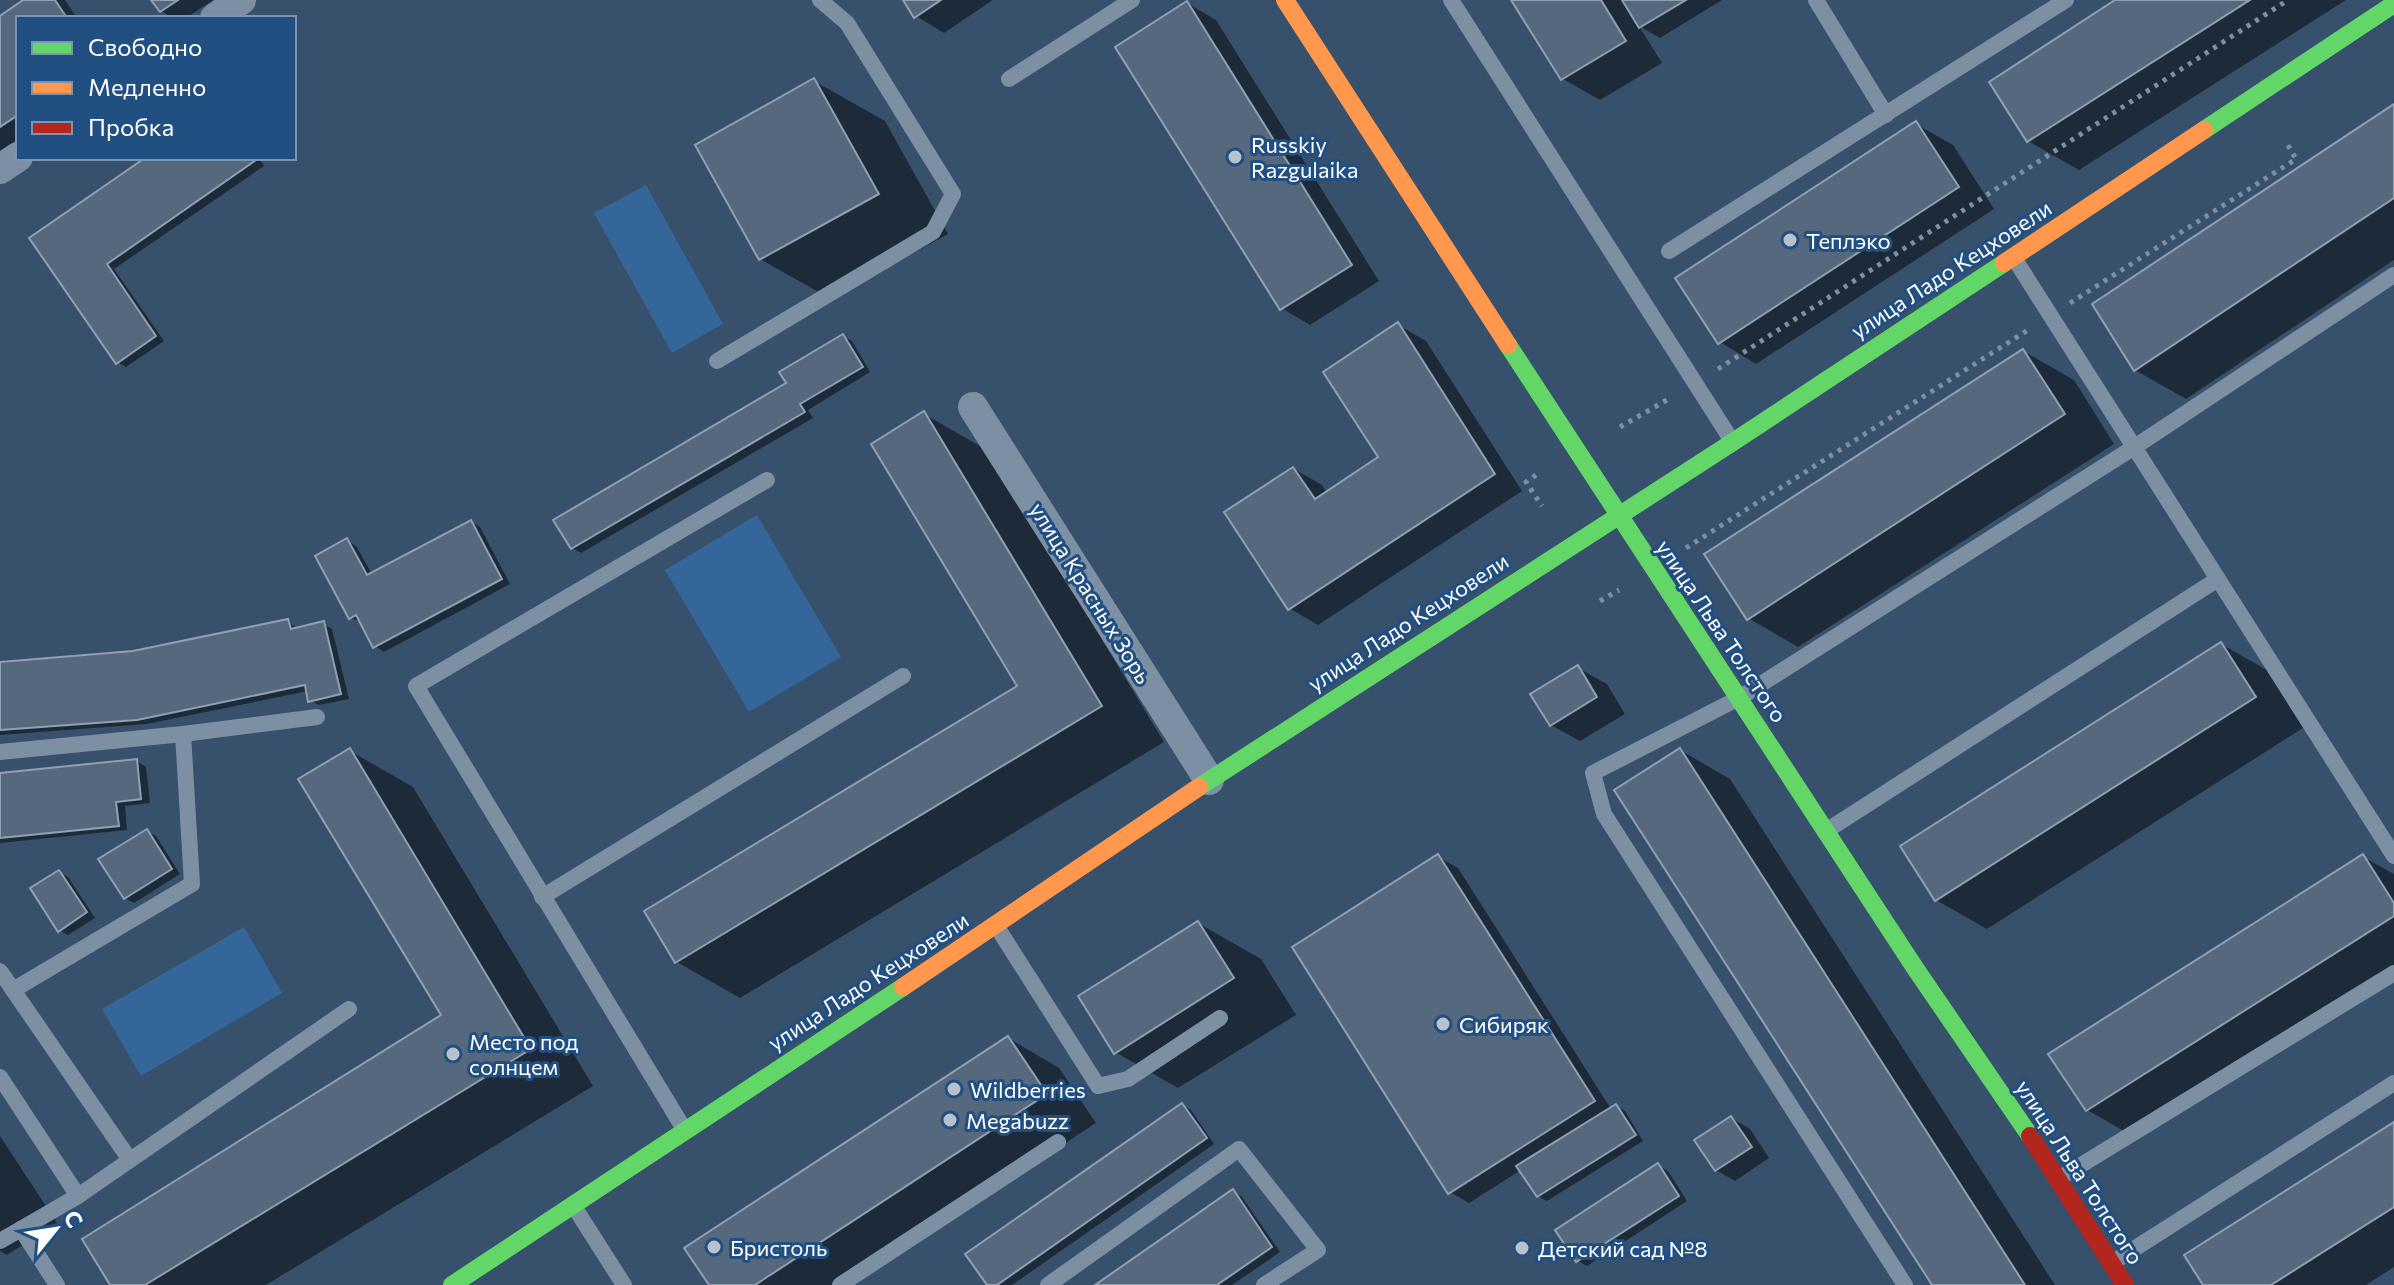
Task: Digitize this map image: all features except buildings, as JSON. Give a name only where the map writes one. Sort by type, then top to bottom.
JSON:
[{"type":"main road","name":"улица Льва Толстого","points":[[1285,0],[1617,515],[1915,968],[2059,1179],[2125,1285]]},
{"type":"main road","name":"улица Ладо Кецховели","points":[[452,1285],[996,925],[1209,780],[1733,442],[2394,4]]},
{"type":"street","points":[[218,16],[241,0]]},
{"type":"street","name":"улица Красных Зорь","points":[[973,407],[1209,780]]},
{"type":"lane","points":[[717,361],[933,232],[953,194],[847,23],[820,0]]},
{"type":"lane","points":[[1009,79],[1132,0]]},
{"type":"lane","points":[[1451,0],[1733,442]]},
{"type":"lane","points":[[1816,0],[1886,115]]},
{"type":"lane","points":[[1669,251],[2066,0]]},
{"type":"lane","points":[[2014,256],[2394,856]]},
{"type":"lane","points":[[1905,1285],[1604,814],[1593,773],[1739,698],[2392,282]]},
{"type":"lane","points":[[685,1130],[416,686],[767,480]]},
{"type":"lane","points":[[1826,831],[2218,579]]},
{"type":"lane","points":[[542,897],[903,676]]},
{"type":"lane","points":[[0,752],[317,717]]},
{"type":"lane","points":[[13,990],[192,884],[183,734]]},
{"type":"lane","points":[[996,925],[1098,1086],[1128,1079],[1220,1018]]},
{"type":"lane","points":[[0,971],[130,1160]]},
{"type":"lane","points":[[2059,1179],[2394,973]]},
{"type":"lane","points":[[0,1241],[78,1196],[349,1009]]},
{"type":"lane","points":[[0,1077],[78,1196]]},
{"type":"lane","points":[[2111,1264],[2394,1083]]},
{"type":"lane","points":[[840,1285],[1058,1142]]},
{"type":"lane","points":[[1048,1285],[1239,1149],[1318,1250],[1264,1285]]},
{"type":"lane","points":[[572,1204],[624,1285]]},
{"type":"lane","points":[[21,1229],[57,1285]]},
{"type":"path","points":[[1620,427],[1694,384],[2288,0]]},
{"type":"path","points":[[1675,555],[2296,159],[2286,142]]},
{"type":"path","points":[[1536,475],[1526,482],[1542,506]]},
{"type":"path","points":[[1600,601],[1620,589]]},
{"type":"shaded area","points":[[646,185],[723,324],[672,353],[594,213]]},
{"type":"shaded area","points":[[757,515],[841,657],[749,712],[665,570]]},
{"type":"shaded area","points":[[244,927],[282,993],[141,1076],[102,1009]]},
{"type":"traffic: fast","points":[[2204,130],[2394,4]]},
{"type":"traffic: fast","points":[[1199,787],[2004,263]]},
{"type":"traffic: fast","points":[[1508,345],[1915,968],[2030,1136]]},
{"type":"traffic: fast","points":[[452,1285],[903,987]]},
{"type":"traffic: slow","points":[[1285,0],[1508,345]]},
{"type":"traffic: slow","points":[[2004,263],[2204,130]]},
{"type":"traffic: slow","points":[[903,987],[1199,787]]},
{"type":"traffic: jam","points":[[2030,1136],[2125,1285]]},
{"type":"place","name":"Russkiy Razgulaika","points":[[1235,157]]},
{"type":"place","name":"Теплэко","points":[[1790,240]]},
{"type":"place","name":"Сибиряк","points":[[1443,1024]]},
{"type":"place","name":"Место под солнцем","points":[[453,1054]]},
{"type":"place","name":"Wildberries","points":[[954,1089]]},
{"type":"place","name":"Megabuzz","points":[[950,1120]]},
{"type":"place","name":"Бристоль","points":[[714,1247]]},
{"type":"place","name":"Детский сад №8","points":[[1522,1248]]}]
